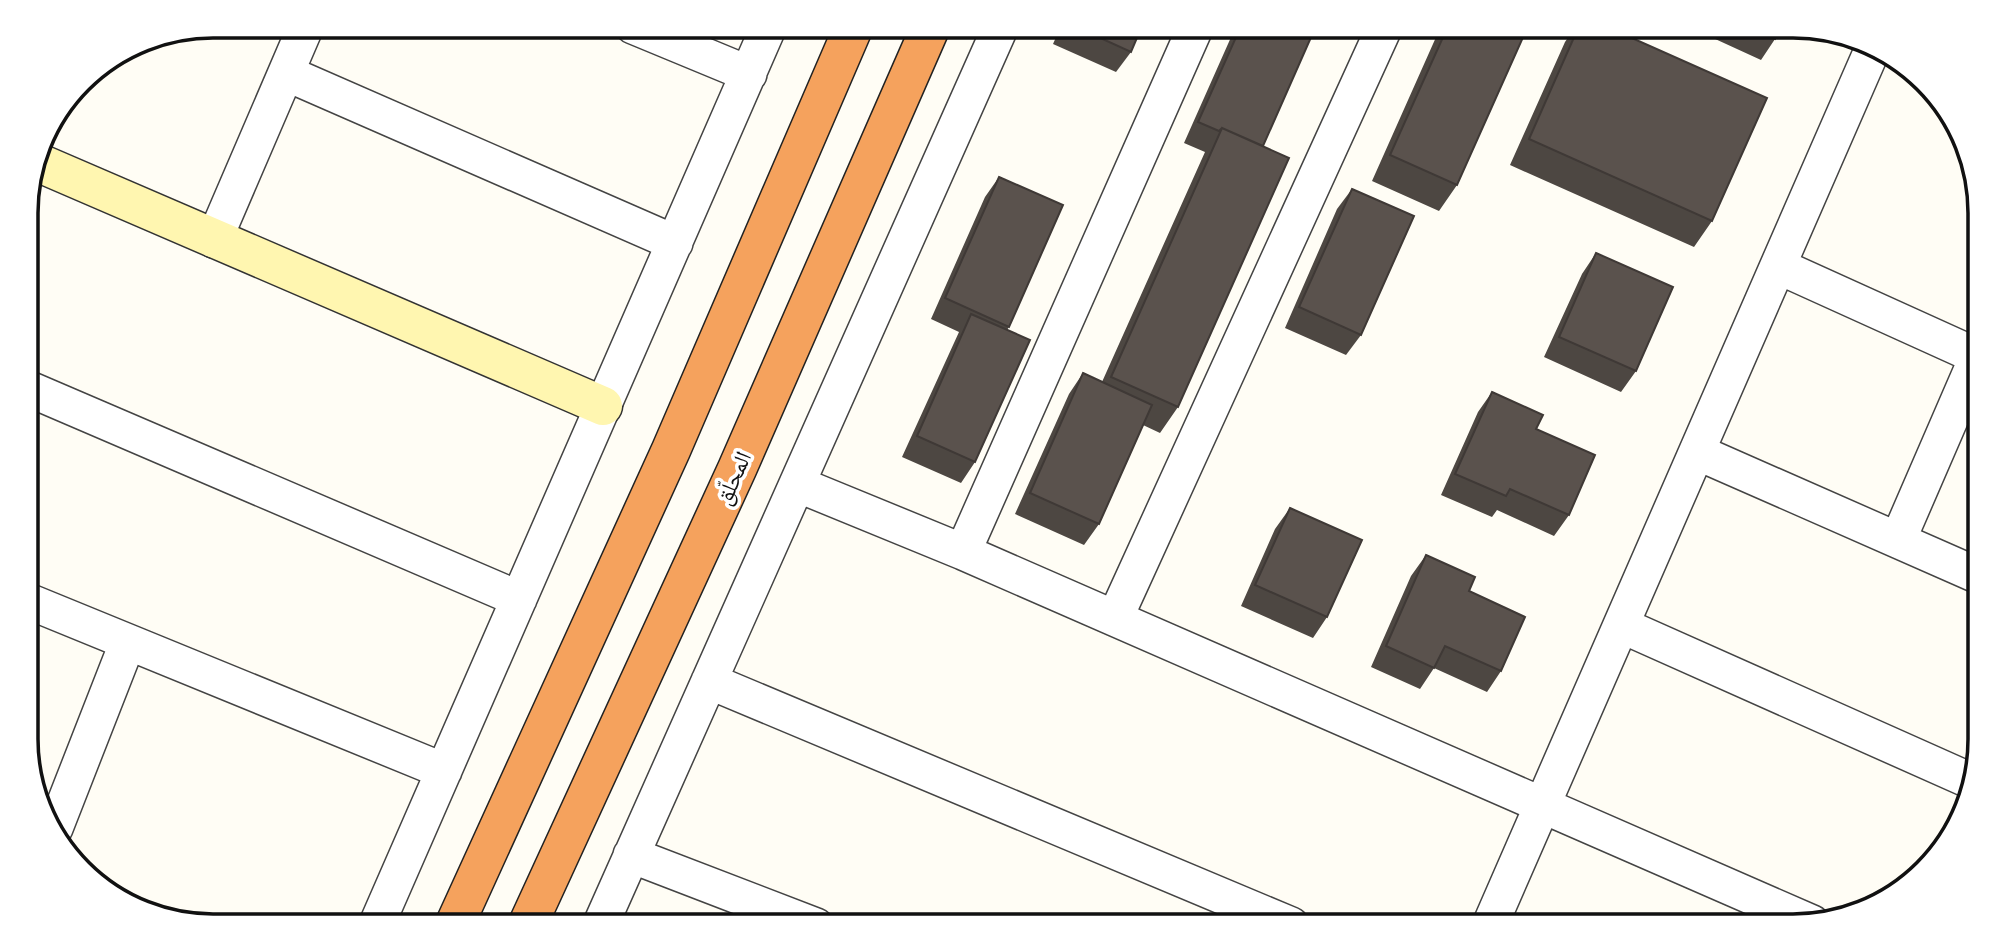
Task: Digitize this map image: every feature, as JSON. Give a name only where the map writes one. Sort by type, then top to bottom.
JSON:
[{"type":"highway","points":[[460,914],[671,450],[848,39]]},
{"type":"highway","name":"المحلّق","points":[[533,914],[737,470],[926,39]]},
{"type":"street","points":[[963,552],[1191,38]]},
{"type":"street","points":[[1115,618],[1379,38]]},
{"type":"street","points":[[214,240],[300,39]]},
{"type":"street","points":[[664,39],[749,74]]},
{"type":"street","points":[[381,914],[764,39]]},
{"type":"street","points":[[605,914],[995,39]]},
{"type":"street","points":[[1495,913],[1869,57]]},
{"type":"street","points":[[286,73],[675,243]]},
{"type":"street","points":[[45,165],[603,406]]},
{"type":"street","points":[[1778,266],[1968,351]]},
{"type":"street","points":[[1898,540],[1968,378]]},
{"type":"street","points":[[39,393],[519,599]]},
{"type":"street","points":[[1697,452],[1968,571]]},
{"type":"street","points":[[797,484],[963,552],[1789,913]]},
{"type":"street","points":[[38,606],[444,771]]},
{"type":"street","points":[[1621,625],[1963,777]]},
{"type":"street","points":[[59,819],[127,643]]},
{"type":"street","points":[[709,681],[1261,913]]},
{"type":"street","points":[[631,855],[784,914]]},
{"type":"building","points":[[1101,38],[1137,38],[1131,52]]},
{"type":"building","points":[[1235,38],[1311,38],[1263,146],[1222,128],[1219,131],[1198,122]]},
{"type":"building","points":[[1443,38],[1523,38],[1457,185],[1390,155]]},
{"type":"building","points":[[1574,38],[1632,38],[1767,98],[1712,221],[1529,139]]},
{"type":"building","points":[[1222,128],[1289,158],[1178,407],[1111,377]]},
{"type":"building","points":[[999,177],[1063,205],[1009,327],[945,298]]},
{"type":"building","points":[[1352,189],[1414,216],[1361,335],[1299,307]]},
{"type":"building","points":[[1596,253],[1673,287],[1636,371],[1559,337]]},
{"type":"building","points":[[971,314],[1030,340],[975,462],[917,436]]},
{"type":"building","points":[[1083,373],[1152,405],[1099,524],[1030,493]]},
{"type":"building","points":[[1492,392],[1543,415],[1536,429],[1595,455],[1569,515],[1510,489],[1506,496],[1455,474]]},
{"type":"building","points":[[1290,508],[1362,540],[1327,617],[1255,585]]},
{"type":"building","points":[[1426,555],[1475,577],[1469,591],[1525,617],[1501,671],[1445,646],[1434,668],[1386,646]]}]
